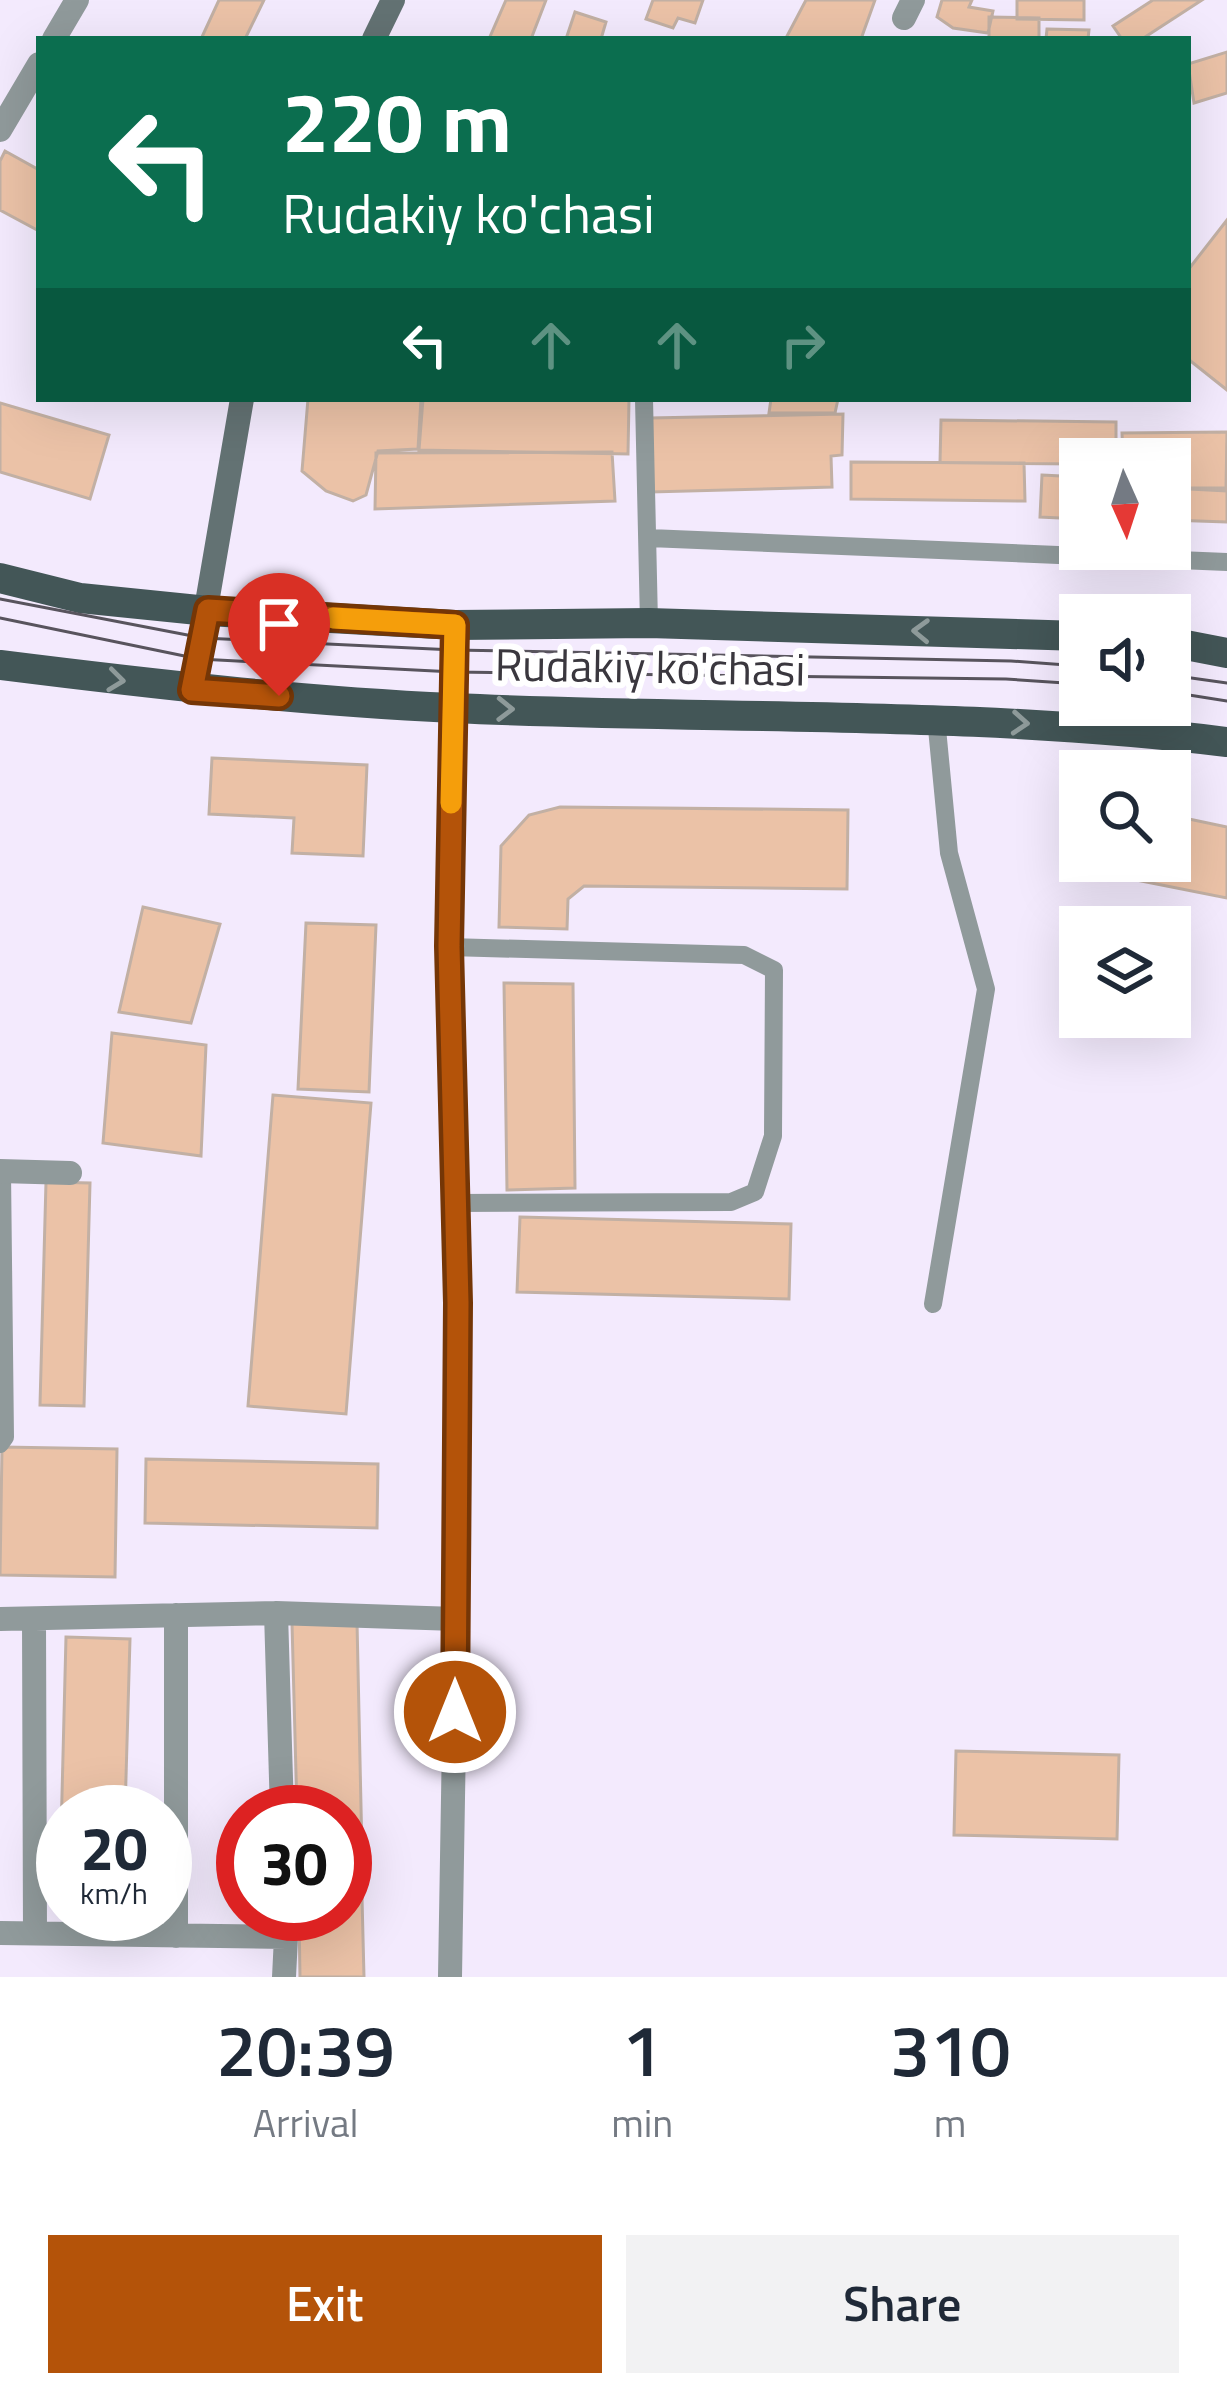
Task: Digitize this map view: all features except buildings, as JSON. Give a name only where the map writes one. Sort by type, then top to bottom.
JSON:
[{"type":"main road","name":"Rudakiy ko'chasi","points":[[0,578],[80,598],[455,625],[649,623],[1059,635]]},
{"type":"main road","points":[[1191,646],[1227,653]]},
{"type":"main road","name":"Rudakiy ko'chasi","points":[[0,665],[192,690],[454,708],[936,718],[1135,730],[1227,742]]},
{"type":"street","points":[[56,36],[77,0]]},
{"type":"street","points":[[375,36],[393,0]]},
{"type":"street","points":[[0,130],[36,69]]},
{"type":"street","points":[[192,690],[242,402]]},
{"type":"street","points":[[450,1977],[458,1303],[449,946],[455,625]]},
{"type":"street","points":[[1,1172],[70,1173]]},
{"type":"street","points":[[0,1619],[276,1613],[456,1619]]},
{"type":"street","points":[[276,1613],[281,1785]]},
{"type":"street","points":[[176,1616],[176,1785]]},
{"type":"street","points":[[0,1933],[35,1933],[34,1618]]},
{"type":"street","points":[[284,1977],[285,1941]]},
{"type":"lane","points":[[644,402],[649,623]]},
{"type":"lane","points":[[649,538],[1227,562]]},
{"type":"lane","points":[[933,1304],[986,989],[949,853],[936,718]]},
{"type":"lane","points":[[449,946],[744,955],[774,970],[772,1136],[755,1192],[731,1202],[453,1203]]},
{"type":"lane","points":[[0,1444],[5,1437],[1,1172]]},
{"type":"tram line","points":[[0,599],[203,638],[454,650],[1059,664]]},
{"type":"tram line","points":[[0,618],[199,659],[454,672],[1059,683]]},
{"type":"tram line","points":[[1191,678],[1227,683]]},
{"type":"tram line","points":[[1191,695],[1227,701]]},
{"type":"slow traffic","points":[[333,618],[455,625],[451,803]]},
{"type":"route","points":[[279,696],[192,690],[208,610],[455,625],[449,946],[458,1303],[455,1712]]}]
